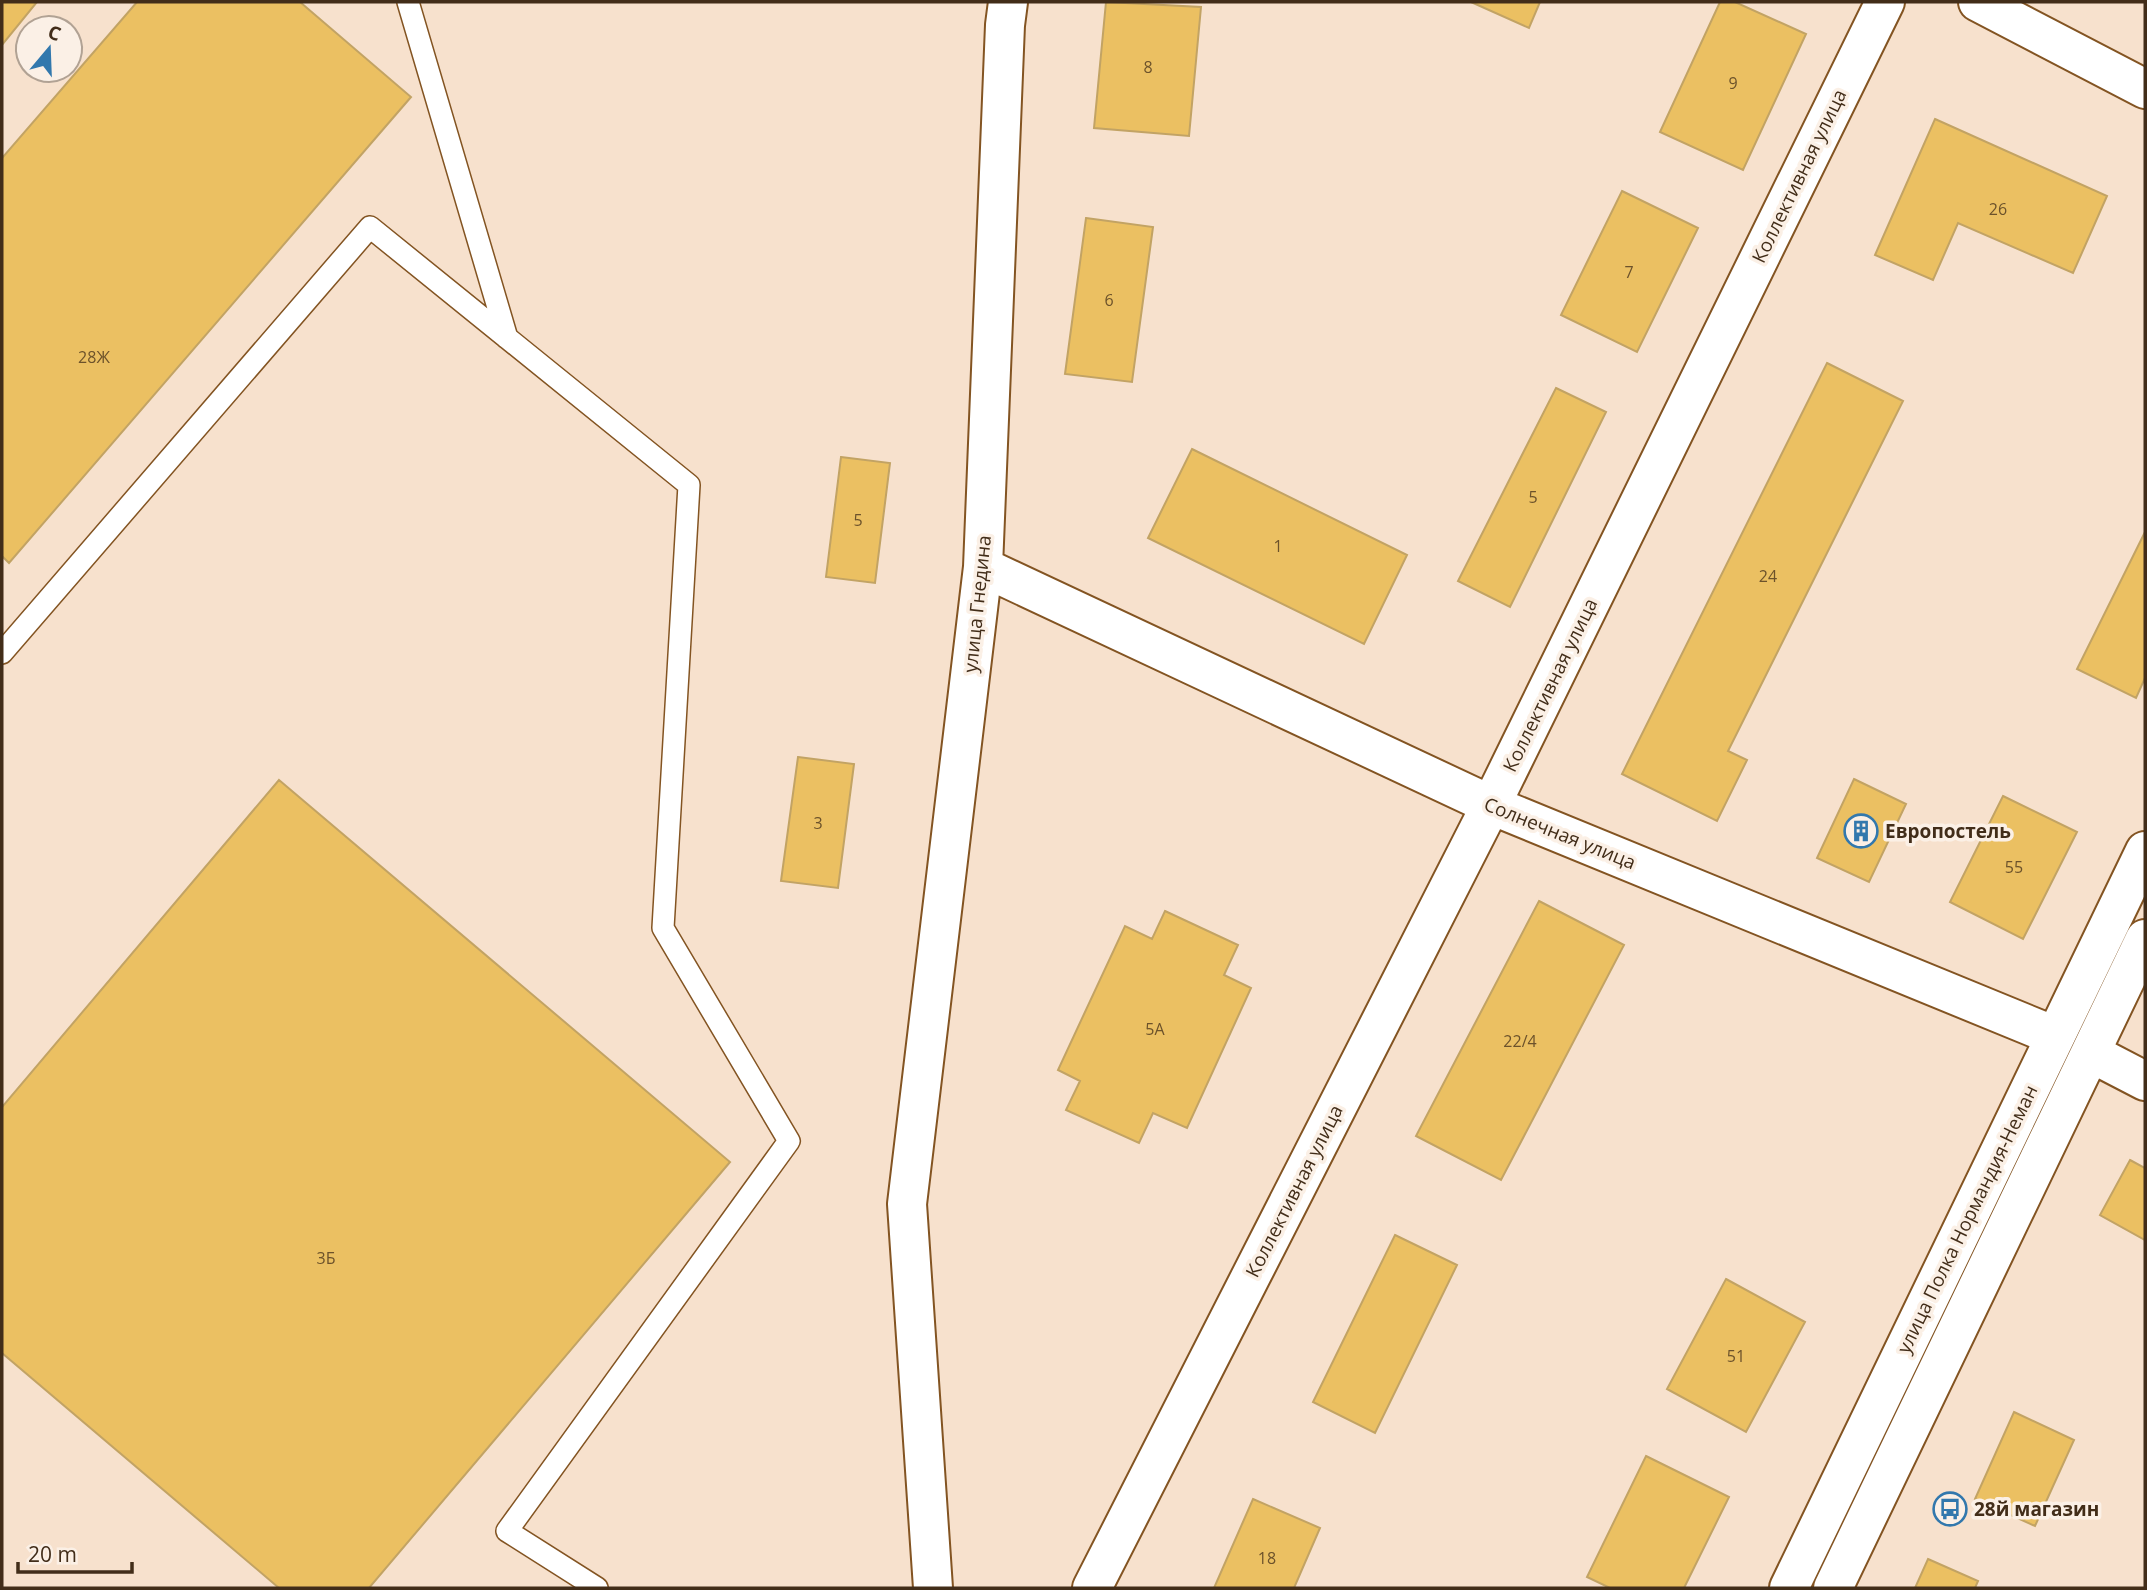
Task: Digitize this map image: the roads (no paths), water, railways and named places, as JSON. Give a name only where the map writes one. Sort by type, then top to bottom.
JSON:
[{"type":"street","name":"улица Гнедина","points":[[933,1588],[908,1204],[983,567],[1008,2]]},
{"type":"street","name":"Коллективная улица","points":[[1091,1588],[1491,805],[1885,2]]},
{"type":"street","points":[[1978,2],[2145,89]]},
{"type":"street","name":"Солнечная улица","points":[[983,567],[1491,805],[2056,1035],[2145,1081]]},
{"type":"street","name":"улица Полка Нормандия-Неман","points":[[1789,1588],[2145,851]]},
{"type":"street","name":"улица Полка Нормандия-Неман","points":[[1833,1588],[2145,939]]},
{"type":"lane","points":[[408,2],[507,338]]},
{"type":"lane","points":[[2,653],[370,227],[689,485],[663,928],[789,1141],[507,1531],[597,1588]]},
{"type":"place","name":"Европостель","points":[[1861,831]]},
{"type":"place","name":"28й магазин","points":[[1950,1509]]}]
